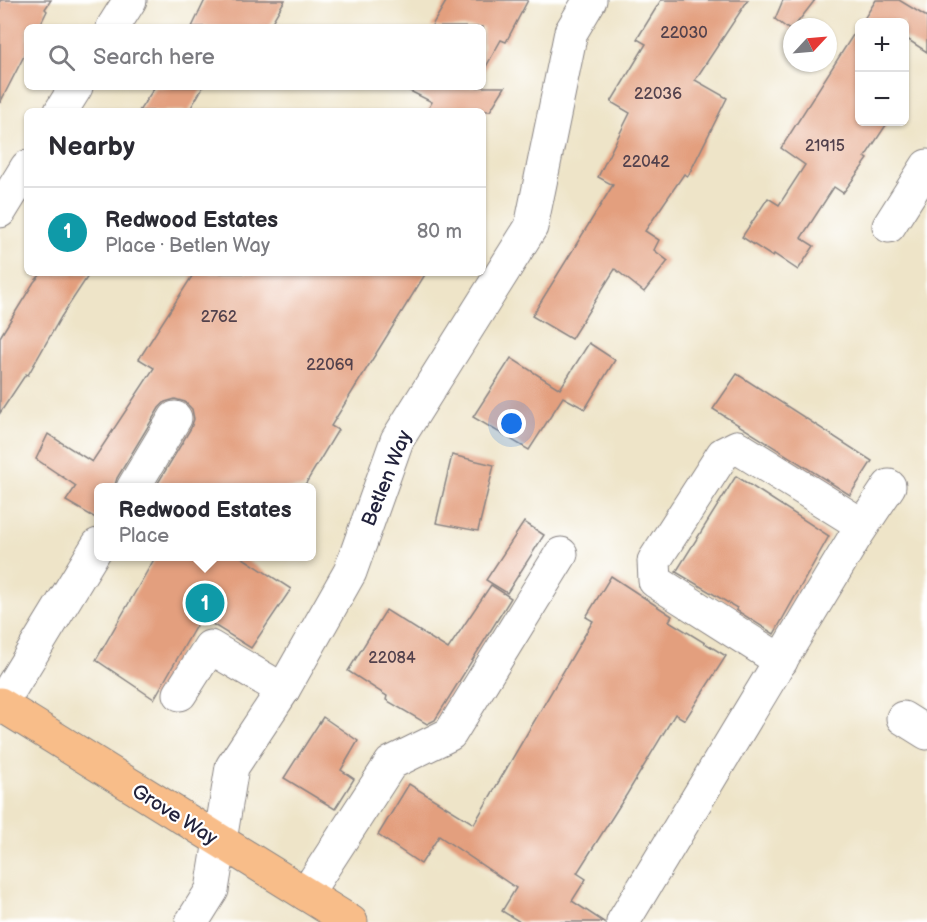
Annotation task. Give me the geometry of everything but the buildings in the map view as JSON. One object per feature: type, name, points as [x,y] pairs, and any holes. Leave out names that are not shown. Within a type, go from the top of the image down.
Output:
[{"type":"main road","name":"Grove Way","points":[[0,705],[351,922]]},
{"type":"street","points":[[115,24],[130,0]]},
{"type":"street","name":"Betlen Way","points":[[192,922],[212,890],[230,771],[283,690],[350,572],[397,440],[531,228],[571,32],[590,0]]},
{"type":"street","points":[[64,108],[74,90]]},
{"type":"street","points":[[889,225],[927,166]]},
{"type":"street","points":[[0,211],[24,172]]},
{"type":"street","points":[[136,483],[175,418]]},
{"type":"street","points":[[781,661],[655,581],[654,561],[723,454],[737,447],[862,525]]},
{"type":"street","points":[[623,922],[862,525],[889,486]]},
{"type":"street","points":[[0,705],[94,553]]},
{"type":"street","points":[[306,894],[392,763],[450,734],[561,554]]},
{"type":"street","points":[[180,694],[210,647],[283,690]]},
{"type":"place","name":"Redwood Estates","points":[[205,603]]}]
